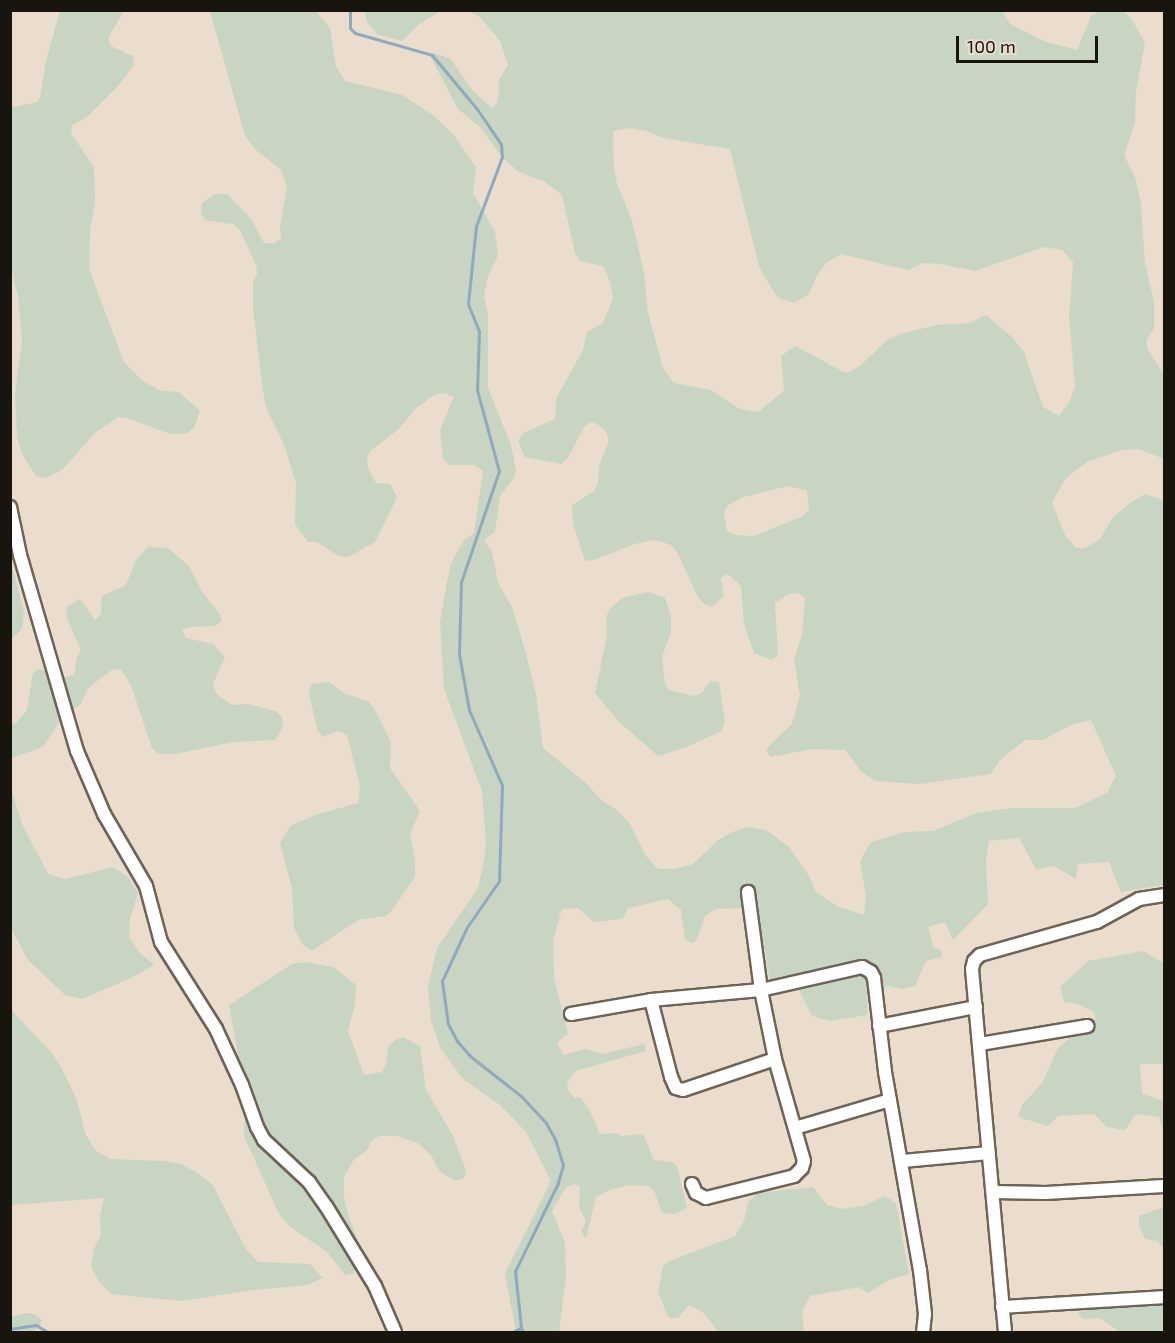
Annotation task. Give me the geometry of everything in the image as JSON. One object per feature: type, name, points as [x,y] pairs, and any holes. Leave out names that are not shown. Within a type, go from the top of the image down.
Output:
[{"type":"street","points":[[10,507],[20,555],[77,751],[104,814],[146,886],[161,942],[216,1029],[264,1140],[293,1163],[326,1206],[375,1286],[395,1332]]},
{"type":"street","points":[[692,1184],[696,1193],[706,1198],[794,1176],[802,1168],[804,1161],[776,1059],[761,990],[748,892]]},
{"type":"street","points":[[1005,1332],[972,969],[974,961],[980,955],[1097,922],[1127,904],[1164,895]]},
{"type":"street","points":[[571,1014],[651,1000],[761,990],[862,967],[867,968],[874,978],[890,1100],[903,1161],[920,1270],[925,1314],[923,1332]]},
{"type":"street","points":[[651,1000],[671,1077],[676,1088],[683,1090],[776,1059]]},
{"type":"street","points":[[879,1026],[976,1007]]},
{"type":"street","points":[[980,1044],[1088,1026]]},
{"type":"street","points":[[795,1128],[890,1100]]},
{"type":"street","points":[[903,1161],[989,1153]]},
{"type":"street","points":[[993,1192],[1056,1193],[1164,1186]]},
{"type":"street","points":[[1002,1307],[1164,1298]]},
{"type":"green space","points":[[365,10],[450,11],[439,12],[418,25],[402,41],[377,34],[366,20]]},
{"type":"green space","points":[[1121,10],[1131,18],[1145,43],[1136,92],[1135,123],[1124,155],[1135,177],[1141,204],[1145,263],[1154,302],[1154,328],[1146,341],[1148,350],[1164,375],[1164,459],[1139,449],[1122,450],[1087,462],[1065,479],[1052,503],[1065,535],[1076,548],[1085,548],[1100,539],[1113,517],[1131,502],[1146,494],[1164,501],[1164,885],[1121,892],[1109,862],[1078,864],[1076,879],[1054,866],[1036,869],[1019,838],[989,841],[986,860],[988,904],[953,940],[945,922],[928,927],[933,947],[941,950],[942,957],[926,961],[915,986],[902,989],[889,986],[868,991],[867,1015],[830,1021],[812,1016],[798,988],[770,982],[764,945],[755,914],[744,908],[716,909],[705,916],[696,941],[692,943],[685,939],[681,910],[668,899],[628,908],[624,917],[620,919],[594,922],[578,908],[562,909],[553,940],[554,978],[568,1034],[557,1042],[561,1051],[564,1055],[585,1049],[602,1054],[644,1044],[646,1051],[575,1071],[567,1083],[569,1092],[575,1098],[580,1097],[589,1109],[600,1134],[617,1133],[621,1136],[643,1134],[654,1160],[673,1162],[677,1166],[687,1208],[675,1214],[662,1213],[654,1190],[647,1186],[629,1185],[609,1190],[596,1197],[586,1239],[581,1232],[586,1221],[579,1207],[580,1187],[576,1184],[566,1187],[552,1211],[565,1243],[566,1276],[559,1332],[516,1332],[505,1273],[551,1181],[526,1132],[500,1105],[463,1079],[441,1049],[431,1021],[428,986],[437,948],[478,888],[486,842],[482,791],[444,689],[440,622],[450,566],[463,541],[474,533],[483,471],[475,465],[449,465],[443,458],[440,430],[454,397],[444,393],[436,394],[416,408],[399,429],[371,450],[367,458],[368,468],[376,483],[390,484],[397,497],[375,542],[348,557],[339,556],[317,542],[308,542],[295,524],[296,483],[284,445],[267,410],[263,391],[253,309],[253,282],[257,274],[256,265],[240,230],[233,224],[205,220],[201,212],[202,203],[209,198],[216,194],[227,194],[251,219],[264,243],[274,243],[281,239],[280,225],[287,187],[281,170],[256,150],[245,136],[210,11],[316,11],[330,28],[336,66],[345,81],[402,95],[433,115],[453,134],[476,167],[473,193],[495,232],[498,255],[487,279],[484,297],[488,313],[488,388],[511,445],[516,471],[500,496],[495,532],[484,540],[492,552],[498,583],[513,609],[526,654],[536,694],[543,748],[587,784],[600,799],[618,811],[630,824],[646,856],[658,869],[674,869],[693,864],[717,841],[732,832],[748,827],[766,830],[789,847],[809,876],[816,892],[839,907],[864,915],[866,897],[860,861],[871,842],[905,832],[933,831],[976,813],[1011,808],[1075,808],[1107,793],[1116,776],[1091,720],[1073,724],[1043,740],[1025,740],[1000,760],[991,774],[920,784],[875,781],[861,771],[845,750],[813,749],[770,757],[766,749],[792,724],[800,695],[794,660],[802,635],[805,598],[798,593],[789,594],[775,603],[778,656],[771,660],[754,653],[744,624],[741,586],[728,574],[721,578],[724,596],[712,607],[704,604],[698,597],[677,552],[671,545],[653,540],[585,561],[573,524],[572,505],[594,491],[598,483],[599,465],[609,441],[606,432],[599,425],[591,422],[584,427],[568,458],[561,464],[525,457],[518,441],[523,433],[555,419],[556,399],[583,350],[587,332],[603,323],[613,299],[610,282],[603,266],[580,261],[575,253],[562,195],[545,182],[519,172],[502,157],[480,127],[458,109],[430,56],[432,53],[450,58],[472,90],[492,108],[498,102],[499,80],[508,65],[500,41],[480,17],[469,11],[1002,11],[1010,24],[1046,42],[1077,50],[1091,16],[1101,11]],"holes":[[[630,128],[647,131],[663,138],[730,149],[759,267],[777,297],[794,303],[809,294],[816,277],[826,263],[841,254],[908,270],[923,263],[975,271],[1044,247],[1062,250],[1073,262],[1069,317],[1075,386],[1069,403],[1059,416],[1043,407],[1024,352],[1013,338],[986,315],[970,323],[938,325],[903,333],[887,340],[860,366],[846,373],[795,346],[781,356],[784,391],[758,412],[740,409],[711,390],[674,383],[663,368],[648,313],[644,273],[632,220],[617,184],[614,167],[613,131]],[[788,486],[807,491],[809,509],[803,516],[754,536],[735,535],[727,531],[724,513],[728,505],[744,497]]]},
{"type":"green space","points":[[60,11],[124,11],[108,38],[111,46],[133,56],[134,65],[118,86],[87,117],[71,126],[72,135],[94,167],[95,201],[90,230],[89,269],[124,362],[144,382],[161,391],[179,392],[200,411],[194,428],[187,433],[179,434],[170,434],[127,418],[118,417],[96,432],[62,470],[46,478],[36,476],[22,454],[17,437],[15,393],[22,340],[18,297],[11,267],[10,108],[37,102],[40,97],[46,61]]},
{"type":"green space","points":[[148,547],[168,548],[189,566],[203,593],[219,613],[222,621],[215,626],[189,627],[182,630],[186,638],[213,644],[225,657],[213,684],[216,693],[231,705],[248,704],[275,711],[282,717],[283,725],[280,733],[275,740],[233,742],[176,754],[158,754],[152,748],[131,685],[121,670],[113,669],[88,688],[81,704],[61,719],[43,747],[11,758],[10,724],[16,723],[27,710],[33,673],[39,669],[65,677],[74,675],[77,657],[81,650],[66,616],[67,607],[80,599],[95,620],[101,614],[102,596],[126,585],[136,560]]},
{"type":"green space","points":[[10,557],[24,612],[22,629],[11,639]]},
{"type":"green space","points":[[649,592],[665,598],[671,615],[671,632],[662,657],[665,683],[669,690],[694,696],[702,693],[710,681],[719,682],[725,721],[722,731],[684,748],[658,756],[617,720],[595,693],[607,635],[606,617],[610,609],[622,598]]},
{"type":"green space","points":[[329,682],[344,693],[369,702],[375,710],[391,742],[390,768],[420,811],[410,834],[415,860],[415,877],[392,910],[386,916],[358,920],[312,951],[303,945],[294,928],[292,888],[280,843],[290,826],[315,815],[358,803],[360,786],[347,735],[338,731],[323,737],[317,729],[309,693],[311,684]]},
{"type":"green space","points":[[11,788],[22,824],[48,874],[65,879],[113,867],[128,877],[138,893],[130,919],[129,937],[140,953],[154,965],[133,977],[82,999],[65,995],[28,960],[11,928]]},
{"type":"green space","points":[[1143,951],[1164,963],[1164,1064],[1140,1064],[1142,1094],[1164,1101],[1164,1133],[1159,1117],[1136,1114],[1125,1130],[1107,1127],[1094,1114],[1058,1116],[1048,1126],[1018,1117],[1022,1105],[1042,1083],[1058,1048],[1076,1033],[1096,1025],[1094,1012],[1078,1004],[1064,1002],[1060,987],[1088,961]]},
{"type":"green space","points":[[306,962],[333,967],[356,985],[355,1004],[348,1031],[364,1075],[382,1072],[386,1065],[388,1047],[394,1041],[403,1037],[420,1046],[426,1090],[453,1136],[466,1170],[464,1178],[455,1181],[439,1171],[431,1155],[418,1143],[397,1136],[379,1136],[371,1141],[368,1149],[353,1161],[344,1177],[344,1196],[348,1215],[361,1249],[354,1273],[345,1275],[327,1252],[289,1226],[278,1212],[244,1136],[245,1111],[236,1084],[238,1055],[229,1005],[292,964]]},
{"type":"green space","points":[[11,1010],[51,1052],[61,1067],[77,1100],[85,1133],[95,1150],[110,1159],[181,1164],[212,1184],[246,1249],[258,1262],[310,1264],[323,1278],[308,1285],[253,1290],[182,1301],[111,1294],[99,1282],[91,1267],[94,1249],[101,1234],[100,1216],[104,1198],[11,1205]]},
{"type":"green space","points":[[813,1187],[827,1205],[842,1209],[863,1206],[885,1196],[896,1203],[909,1274],[889,1280],[868,1293],[859,1287],[810,1296],[802,1311],[804,1332],[718,1332],[704,1313],[689,1305],[678,1318],[669,1318],[658,1293],[663,1266],[670,1261],[735,1236],[744,1221],[748,1203],[757,1193]]},
{"type":"green space","points":[[1164,1207],[1164,1249],[1157,1241],[1145,1239],[1139,1225],[1139,1216]]},
{"type":"green space","points":[[1164,1291],[1164,1332],[1120,1332],[1100,1318],[1083,1319],[1077,1313],[1129,1296]]},
{"type":"green space","points":[[26,1313],[35,1314],[42,1320],[39,1328],[31,1331],[12,1330],[11,1332],[11,1317]]},
{"type":"waterway","points":[[350,10],[350,28],[355,33],[432,55],[477,109],[501,144],[502,157],[476,226],[468,304],[479,331],[477,390],[499,471],[461,582],[459,654],[469,710],[502,785],[499,881],[467,927],[442,981],[448,1024],[457,1041],[470,1056],[521,1096],[546,1123],[555,1139],[563,1165],[558,1183],[515,1271],[523,1332]]},
{"type":"waterway","points":[[10,1329],[36,1325],[47,1332]]},
{"type":"waterway","points":[[512,1332],[521,1328]]}]
